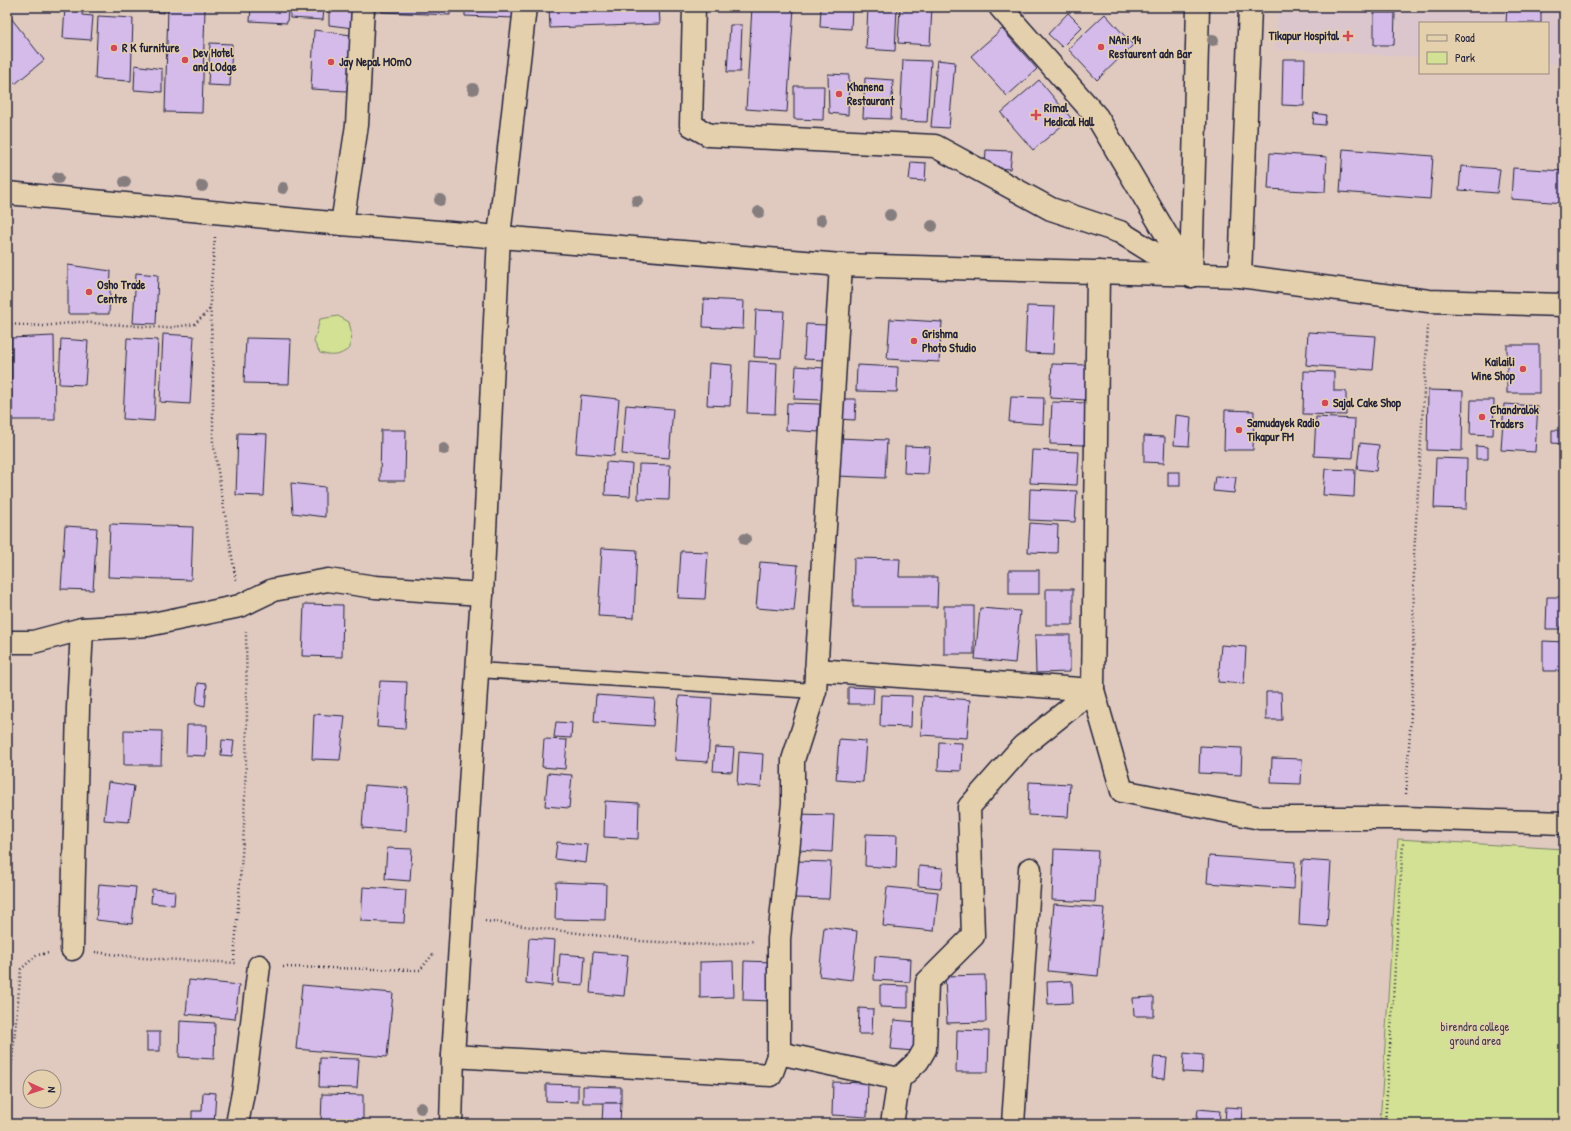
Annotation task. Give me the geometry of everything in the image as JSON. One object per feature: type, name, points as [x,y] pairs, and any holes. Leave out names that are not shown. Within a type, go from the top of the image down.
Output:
[{"type":"street","points":[[342,224],[357,125],[363,7]]},
{"type":"street","points":[[451,1124],[482,594],[499,236],[525,7]]},
{"type":"street","points":[[694,7],[691,125],[709,135],[935,146],[1051,209],[1120,232],[1191,276]]},
{"type":"street","points":[[1000,7],[1097,117],[1191,276]]},
{"type":"street","points":[[1191,276],[1198,7]]},
{"type":"street","points":[[1240,276],[1250,7]]},
{"type":"street","points":[[7,193],[342,224],[841,265],[1191,276],[1240,276],[1429,301],[1564,305]]},
{"type":"street","points":[[454,1056],[771,1074],[778,1053],[779,939],[793,803],[792,760],[815,680],[841,265]]},
{"type":"street","points":[[1098,272],[1093,690],[1122,791],[1260,818],[1404,818],[1564,823]]},
{"type":"street","points":[[7,642],[33,642],[82,630],[148,625],[240,606],[273,590],[328,580],[375,587],[482,594]]},
{"type":"street","points":[[72,949],[78,708],[82,630]]},
{"type":"street","points":[[815,680],[1093,690]]},
{"type":"street","points":[[892,1124],[899,1079],[918,1061],[925,1049],[927,982],[973,936],[969,807],[1023,746],[1093,690]]},
{"type":"street","points":[[1013,1124],[1030,868]]},
{"type":"street","points":[[237,1124],[244,1087],[259,966]]},
{"type":"street","points":[[778,1053],[899,1079]]},
{"type":"lane","points":[[477,670],[815,680]]},
{"type":"path","points":[[1386,1124],[1413,682],[1414,555],[1429,301]]},
{"type":"path","points":[[7,324],[43,326],[78,322],[167,328],[195,324],[210,309]]},
{"type":"path","points":[[462,918],[640,941],[713,945],[779,939]]},
{"type":"path","points":[[7,1113],[21,969],[37,955],[72,949],[142,958],[234,962],[259,966],[420,970],[434,952]]},
{"type":"shaded area","name":"Tikapur Hospital","points":[[1278,7],[1564,7],[1564,64],[1549,64],[1549,22],[1419,22],[1419,57],[1275,49]]},
{"type":"green space","points":[[338,316],[349,322],[351,331],[350,348],[343,353],[336,355],[320,353],[314,342],[320,319]]},
{"type":"green space","name":"birendra college ground area","points":[[1398,839],[1564,849],[1564,1124],[1380,1124]]},
{"type":"building","points":[[65,7],[83,7],[82,15],[93,16],[91,40],[63,38]]},
{"type":"building","points":[[145,7],[164,7],[164,13],[145,11]]},
{"type":"building","name":"Dev Hotel and LOdge","points":[[168,7],[205,8],[202,113],[165,112]]},
{"type":"building","points":[[251,7],[288,7],[287,23],[250,21]]},
{"type":"building","points":[[290,7],[324,7],[323,20],[290,18]]},
{"type":"building","points":[[329,7],[354,7],[353,28],[329,25]]},
{"type":"building","points":[[383,7],[450,7],[450,15],[382,12]]},
{"type":"building","points":[[465,7],[513,7],[513,18],[465,16]]},
{"type":"building","points":[[549,7],[659,7],[660,24],[550,28]]},
{"type":"building","points":[[752,7],[794,7],[787,112],[746,109]]},
{"type":"building","points":[[821,7],[852,7],[851,29],[820,27]]},
{"type":"building","points":[[868,7],[897,7],[895,51],[866,49]]},
{"type":"building","points":[[900,7],[932,7],[930,45],[898,43]]},
{"type":"building","points":[[1507,7],[1541,7],[1541,22],[1506,22]]},
{"type":"building","points":[[1068,13],[1082,27],[1062,47],[1048,34]]},
{"type":"building","points":[[1374,13],[1395,13],[1394,45],[1374,45]]},
{"type":"building","name":"NAni 14 Restaurent adn Bar","points":[[1105,14],[1133,45],[1097,80],[1068,49]]},
{"type":"building","name":"R K furniture","points":[[98,16],[133,18],[131,81],[95,79]]},
{"type":"building","points":[[11,18],[44,60],[15,84],[7,74],[7,21]]},
{"type":"building","points":[[730,25],[742,25],[740,72],[727,72]]},
{"type":"building","points":[[1002,29],[1037,69],[1007,96],[971,56]]},
{"type":"building","name":"Jay Nepal MOmO","points":[[314,30],[351,35],[347,91],[311,89]]},
{"type":"building","points":[[210,43],[232,44],[230,86],[208,85]]},
{"type":"building","points":[[1283,59],[1305,59],[1304,106],[1282,105]]},
{"type":"building","points":[[903,60],[931,61],[927,122],[900,121]]},
{"type":"building","points":[[937,60],[955,62],[949,128],[931,127]]},
{"type":"building","points":[[135,65],[162,69],[162,92],[134,90]]},
{"type":"building","name":"Khanena Restaurant","points":[[828,74],[849,75],[848,115],[829,113]]},
{"type":"building","points":[[865,78],[893,80],[891,119],[863,118]]},
{"type":"building","name":"Rimal Medical Hall","points":[[1039,80],[1071,118],[1033,150],[1001,113]]},
{"type":"building","points":[[794,86],[824,86],[823,120],[794,119]]},
{"type":"building","points":[[1314,113],[1326,115],[1325,125],[1313,124]]},
{"type":"building","points":[[1343,149],[1433,156],[1430,199],[1340,192]]},
{"type":"building","points":[[986,150],[1012,151],[1010,169],[985,167]]},
{"type":"building","points":[[1270,153],[1327,157],[1325,192],[1268,189]]},
{"type":"building","points":[[911,162],[926,163],[925,181],[909,180]]},
{"type":"building","points":[[1461,166],[1500,169],[1497,193],[1459,190]]},
{"type":"building","points":[[1513,168],[1564,171],[1564,203],[1511,199]]},
{"type":"building","name":"Osho Trade Centre","points":[[68,265],[111,271],[109,314],[68,314]]},
{"type":"building","points":[[136,273],[158,275],[156,324],[133,323]]},
{"type":"building","points":[[704,299],[744,301],[743,329],[703,327]]},
{"type":"building","points":[[1027,306],[1055,307],[1053,354],[1025,353]]},
{"type":"building","points":[[756,310],[784,311],[781,358],[754,357]]},
{"type":"building","name":"Grishma Photo Studio","points":[[890,319],[942,322],[939,362],[887,359]]},
{"type":"building","points":[[806,324],[826,325],[824,360],[804,359]]},
{"type":"building","points":[[1308,332],[1376,336],[1373,370],[1306,365]]},
{"type":"building","points":[[163,334],[194,336],[190,404],[160,402]]},
{"type":"building","points":[[54,336],[55,420],[12,420],[11,338]]},
{"type":"building","points":[[127,338],[158,340],[154,421],[123,419]]},
{"type":"building","points":[[246,338],[291,339],[289,384],[244,383]]},
{"type":"building","points":[[61,339],[88,341],[85,385],[59,384]]},
{"type":"building","name":"Kailaili Wine Shop","points":[[1507,345],[1539,345],[1539,393],[1507,393]]},
{"type":"building","points":[[749,361],[777,363],[775,414],[747,413]]},
{"type":"building","points":[[709,363],[732,365],[730,406],[707,405]]},
{"type":"building","points":[[1052,364],[1088,365],[1086,400],[1050,398]]},
{"type":"building","points":[[857,365],[898,367],[897,392],[856,391]]},
{"type":"building","points":[[796,366],[824,368],[822,400],[794,399]]},
{"type":"building","name":"Sajal Cake Shop","points":[[1304,371],[1334,372],[1334,391],[1346,391],[1346,415],[1303,414]]},
{"type":"building","points":[[1428,390],[1463,391],[1462,451],[1427,450]]},
{"type":"building","points":[[581,395],[619,399],[614,456],[576,453]]},
{"type":"building","points":[[1011,397],[1044,398],[1043,424],[1009,422]]},
{"type":"building","points":[[837,399],[856,399],[855,420],[836,419]]},
{"type":"building","name":"Chandralok Traders","points":[[1471,400],[1494,400],[1493,435],[1470,434]]},
{"type":"building","points":[[1052,402],[1087,403],[1085,445],[1050,444]]},
{"type":"building","points":[[787,403],[820,404],[819,432],[786,430]]},
{"type":"building","points":[[1504,404],[1538,406],[1535,452],[1501,450]]},
{"type":"building","points":[[626,405],[673,409],[669,458],[622,454]]},
{"type":"building","name":"Samudayek Radio Tikapur FM","points":[[1225,410],[1254,411],[1253,450],[1224,450]]},
{"type":"building","points":[[1176,415],[1191,417],[1189,446],[1174,445]]},
{"type":"building","points":[[1316,417],[1355,419],[1353,458],[1314,456]]},
{"type":"building","points":[[381,430],[406,430],[405,481],[380,481]]},
{"type":"building","points":[[1552,430],[1564,430],[1564,444],[1552,443]]},
{"type":"building","points":[[238,433],[267,434],[264,496],[236,495]]},
{"type":"building","points":[[1144,436],[1165,437],[1164,463],[1144,462]]},
{"type":"building","points":[[838,438],[887,440],[885,478],[836,476]]},
{"type":"building","points":[[1360,443],[1379,445],[1376,471],[1357,469]]},
{"type":"building","points":[[905,446],[930,447],[928,474],[904,473]]},
{"type":"building","points":[[1476,446],[1488,447],[1488,459],[1476,459]]},
{"type":"building","points":[[1032,450],[1079,452],[1077,485],[1030,483]]},
{"type":"building","points":[[1436,458],[1467,459],[1466,509],[1434,508]]},
{"type":"building","points":[[606,462],[632,464],[630,496],[605,495]]},
{"type":"building","points":[[639,464],[670,465],[669,500],[638,499]]},
{"type":"building","points":[[1325,469],[1355,470],[1354,497],[1323,495]]},
{"type":"building","points":[[1168,472],[1180,472],[1180,486],[1168,486]]},
{"type":"building","points":[[1215,476],[1236,477],[1234,493],[1213,491]]},
{"type":"building","points":[[291,483],[325,487],[325,517],[293,513]]},
{"type":"building","points":[[1030,489],[1077,491],[1075,522],[1029,520]]},
{"type":"building","points":[[1030,523],[1058,525],[1057,553],[1028,552]]},
{"type":"building","points":[[110,524],[193,527],[191,580],[108,577]]},
{"type":"building","points":[[65,526],[97,528],[93,590],[61,589]]},
{"type":"building","points":[[602,548],[637,550],[634,618],[598,616]]},
{"type":"building","points":[[681,551],[708,552],[705,599],[678,598]]},
{"type":"building","points":[[854,558],[900,559],[899,577],[938,577],[937,607],[853,607]]},
{"type":"building","points":[[760,562],[798,565],[794,611],[756,608]]},
{"type":"building","points":[[1009,570],[1039,570],[1039,594],[1009,594]]},
{"type":"building","points":[[1046,589],[1073,589],[1073,625],[1046,625]]},
{"type":"building","points":[[1547,597],[1562,597],[1561,629],[1546,629]]},
{"type":"building","points":[[304,604],[343,605],[342,657],[302,656]]},
{"type":"building","points":[[944,606],[974,606],[974,654],[944,654]]},
{"type":"building","points":[[980,608],[1020,611],[1015,663],[975,659]]},
{"type":"building","points":[[1035,635],[1070,635],[1070,672],[1036,673]]},
{"type":"building","points":[[1543,641],[1564,642],[1564,671],[1543,671]]},
{"type":"building","points":[[1221,645],[1246,647],[1244,684],[1218,682]]},
{"type":"building","points":[[380,681],[407,682],[405,729],[377,727]]},
{"type":"building","points":[[198,683],[207,684],[205,706],[196,704]]},
{"type":"building","points":[[848,687],[874,688],[873,704],[848,704]]},
{"type":"building","points":[[1266,692],[1281,692],[1282,720],[1266,720]]},
{"type":"building","points":[[596,695],[655,699],[653,726],[594,722]]},
{"type":"building","points":[[881,695],[912,696],[911,727],[880,726]]},
{"type":"building","points":[[679,696],[712,698],[708,762],[675,760]]},
{"type":"building","points":[[923,696],[970,700],[967,738],[921,735]]},
{"type":"building","points":[[314,714],[345,716],[340,760],[312,759]]},
{"type":"building","points":[[556,722],[572,723],[571,738],[554,737]]},
{"type":"building","points":[[187,725],[207,725],[206,756],[186,755]]},
{"type":"building","points":[[124,730],[162,731],[161,765],[124,765]]},
{"type":"building","points":[[544,739],[567,740],[565,769],[542,767]]},
{"type":"building","points":[[839,739],[866,741],[863,782],[836,780]]},
{"type":"building","points":[[222,740],[234,741],[232,756],[221,755]]},
{"type":"building","points":[[939,742],[962,743],[961,771],[938,770]]},
{"type":"building","points":[[1200,746],[1242,748],[1241,775],[1199,773]]},
{"type":"building","points":[[715,747],[734,748],[732,772],[713,771]]},
{"type":"building","points":[[739,752],[763,754],[761,787],[737,785]]},
{"type":"building","points":[[1272,758],[1302,759],[1301,784],[1271,783]]},
{"type":"building","points":[[548,773],[572,775],[569,808],[545,806]]},
{"type":"building","points":[[108,782],[134,786],[129,822],[104,820]]},
{"type":"building","points":[[1029,782],[1070,784],[1068,817],[1028,815]]},
{"type":"building","points":[[365,785],[408,788],[406,831],[362,828]]},
{"type":"building","points":[[605,801],[639,803],[638,839],[604,837]]},
{"type":"building","points":[[798,814],[834,815],[832,852],[797,850]]},
{"type":"building","points":[[866,834],[897,835],[896,868],[865,866]]},
{"type":"building","points":[[557,842],[588,845],[586,863],[555,859]]},
{"type":"building","points":[[387,848],[412,849],[410,881],[385,879]]},
{"type":"building","points":[[1054,849],[1098,851],[1095,902],[1052,900]]},
{"type":"building","points":[[1209,856],[1295,862],[1294,889],[1207,883]]},
{"type":"building","points":[[1302,860],[1331,862],[1327,927],[1299,925]]},
{"type":"building","points":[[796,861],[831,862],[829,899],[795,898]]},
{"type":"building","points":[[919,866],[943,868],[941,888],[918,886]]},
{"type":"building","points":[[556,882],[606,884],[605,920],[555,919]]},
{"type":"building","points":[[99,884],[136,887],[132,924],[96,920]]},
{"type":"building","points":[[363,887],[406,890],[404,923],[361,921]]},
{"type":"building","points":[[887,887],[938,892],[934,931],[883,926]]},
{"type":"building","points":[[152,889],[175,891],[174,905],[151,903]]},
{"type":"building","points":[[1054,904],[1104,908],[1098,976],[1048,971]]},
{"type":"building","points":[[824,927],[857,931],[852,980],[819,976]]},
{"type":"building","points":[[529,938],[555,940],[552,986],[526,983]]},
{"type":"building","points":[[593,952],[628,955],[624,996],[590,993]]},
{"type":"building","points":[[560,954],[585,956],[583,985],[558,983]]},
{"type":"building","points":[[875,956],[911,959],[910,982],[874,980]]},
{"type":"building","points":[[733,961],[734,997],[700,998],[700,962]]},
{"type":"building","points":[[744,961],[774,962],[773,1001],[743,1000]]},
{"type":"building","points":[[985,975],[986,1022],[947,1023],[945,976]]},
{"type":"building","points":[[189,980],[239,985],[235,1019],[186,1014]]},
{"type":"building","points":[[1072,981],[1073,1003],[1048,1004],[1047,982]]},
{"type":"building","points":[[302,985],[393,993],[387,1057],[296,1049]]},
{"type":"building","points":[[880,985],[908,986],[908,1008],[880,1007]]},
{"type":"building","points":[[1154,997],[1154,1016],[1134,1016],[1133,998]]},
{"type":"building","points":[[859,1008],[873,1009],[872,1034],[858,1034]]},
{"type":"building","points":[[894,1020],[916,1022],[913,1051],[891,1049]]},
{"type":"building","points":[[180,1021],[215,1023],[214,1059],[179,1057]]},
{"type":"building","points":[[957,1030],[989,1031],[988,1072],[956,1072]]},
{"type":"building","points":[[147,1032],[160,1032],[160,1051],[147,1051]]},
{"type":"building","points":[[1184,1053],[1203,1055],[1202,1073],[1183,1072]]},
{"type":"building","points":[[1154,1057],[1167,1058],[1165,1079],[1152,1078]]},
{"type":"building","points":[[320,1058],[359,1059],[357,1088],[319,1087]]},
{"type":"building","points":[[833,1082],[868,1083],[867,1117],[832,1115]]},
{"type":"building","points":[[546,1084],[578,1085],[578,1102],[546,1101]]},
{"type":"building","points":[[583,1086],[621,1087],[621,1103],[583,1103]]},
{"type":"building","points":[[203,1092],[216,1093],[214,1124],[192,1124],[192,1111],[202,1111]]},
{"type":"building","points":[[322,1094],[363,1095],[363,1124],[321,1124]]},
{"type":"building","points":[[603,1103],[621,1103],[620,1124],[602,1123]]},
{"type":"building","points":[[1226,1107],[1242,1108],[1241,1124],[1225,1123]]},
{"type":"building","points":[[1198,1109],[1220,1111],[1219,1124],[1196,1124]]},
{"type":"place","name":"Tikapur Hospital","points":[[1348,36]]},
{"type":"place","name":"NAni 14 Restaurent adn Bar","points":[[1101,47]]},
{"type":"place","name":"R K furniture","points":[[114,48]]},
{"type":"place","name":"Dev Hotel and LOdge","points":[[185,60]]},
{"type":"place","name":"Jay Nepal MOmO","points":[[331,62]]},
{"type":"place","name":"Khanena Restaurant","points":[[839,94]]},
{"type":"place","name":"Rimal Medical Hall","points":[[1036,115]]},
{"type":"place","name":"Osho Trade Centre","points":[[89,292]]},
{"type":"place","name":"Grishma Photo Studio","points":[[914,341]]},
{"type":"place","name":"Kailaili Wine Shop","points":[[1523,369]]},
{"type":"place","name":"Sajal Cake Shop","points":[[1325,403]]},
{"type":"place","name":"Chandralok Traders","points":[[1482,417]]},
{"type":"place","name":"Samudayek Radio Tikapur FM","points":[[1239,430]]}]
